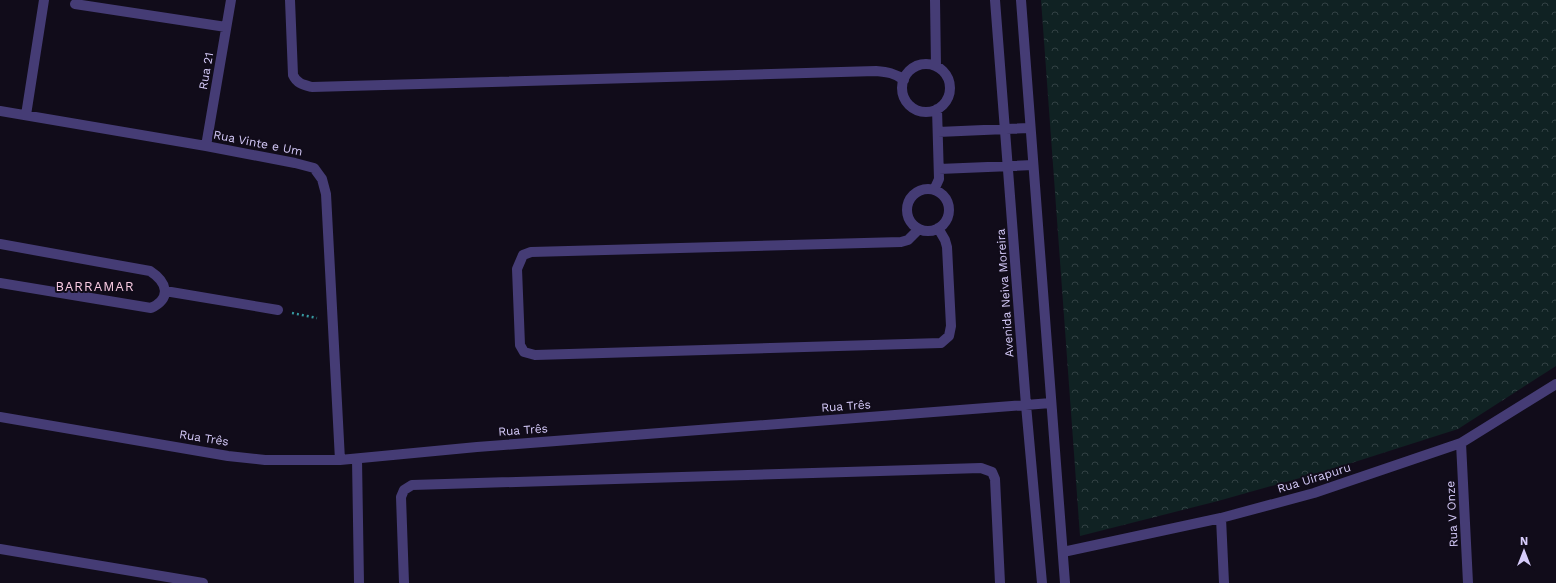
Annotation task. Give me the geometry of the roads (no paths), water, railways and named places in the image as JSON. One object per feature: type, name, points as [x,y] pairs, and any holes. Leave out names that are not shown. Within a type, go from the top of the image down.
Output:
[{"type":"street","points":[[26,115],[44,0]]},
{"type":"street","name":"Rua 21","points":[[206,146],[231,0]]},
{"type":"street","points":[[290,0],[293,75],[298,83],[312,87],[876,71],[898,75],[904,80]]},
{"type":"street","points":[[935,0],[936,66]]},
{"type":"street","name":"Avenida Neiva Moreira","points":[[995,0],[1026,405],[1042,583]]},
{"type":"street","points":[[1020,0],[1065,583]]},
{"type":"street","points":[[75,4],[226,27]]},
{"type":"street","points":[[921,65],[936,66],[943,70],[947,76],[950,84],[950,91],[943,105],[937,109],[921,111],[908,103],[904,96],[904,80],[908,73],[914,68],[921,65]]},
{"type":"street","points":[[934,190],[939,179],[937,109]]},
{"type":"street","name":"Rua Vinte e Um","points":[[0,111],[206,146],[314,168],[322,179],[326,194],[340,460]]},
{"type":"street","points":[[938,132],[1030,128]]},
{"type":"street","points":[[939,169],[1033,165]]},
{"type":"street","points":[[934,190],[944,198],[949,211],[944,223],[938,228],[925,231],[918,229],[913,225],[907,213],[910,200],[914,194],[920,191],[934,190]]},
{"type":"street","points":[[918,229],[908,240],[901,242],[531,252],[523,255],[517,269],[520,345],[524,352],[535,355],[941,343],[949,336],[951,326],[947,247],[938,228]]},
{"type":"street","points":[[0,244],[150,271],[159,277],[164,284],[165,291],[159,304],[151,308],[0,284]]},
{"type":"street","points":[[165,291],[278,310]]},
{"type":"street","name":"Rua Uirapuru","points":[[1063,552],[1221,518],[1314,493],[1461,443],[1556,384]]},
{"type":"street","name":"Rua Três","points":[[0,416],[228,456],[265,460],[340,460],[477,447],[1051,403]]},
{"type":"street","name":"Rua V Onze","points":[[1461,443],[1468,583]]},
{"type":"street","points":[[357,459],[359,583]]},
{"type":"street","points":[[404,583],[401,497],[404,490],[412,486],[981,468],[992,472],[995,479],[1000,583]]},
{"type":"street","points":[[1221,518],[1224,583]]},
{"type":"street","points":[[0,550],[203,583]]},
{"type":"district","name":"BARRAMAR","points":[[95,286]]}]
